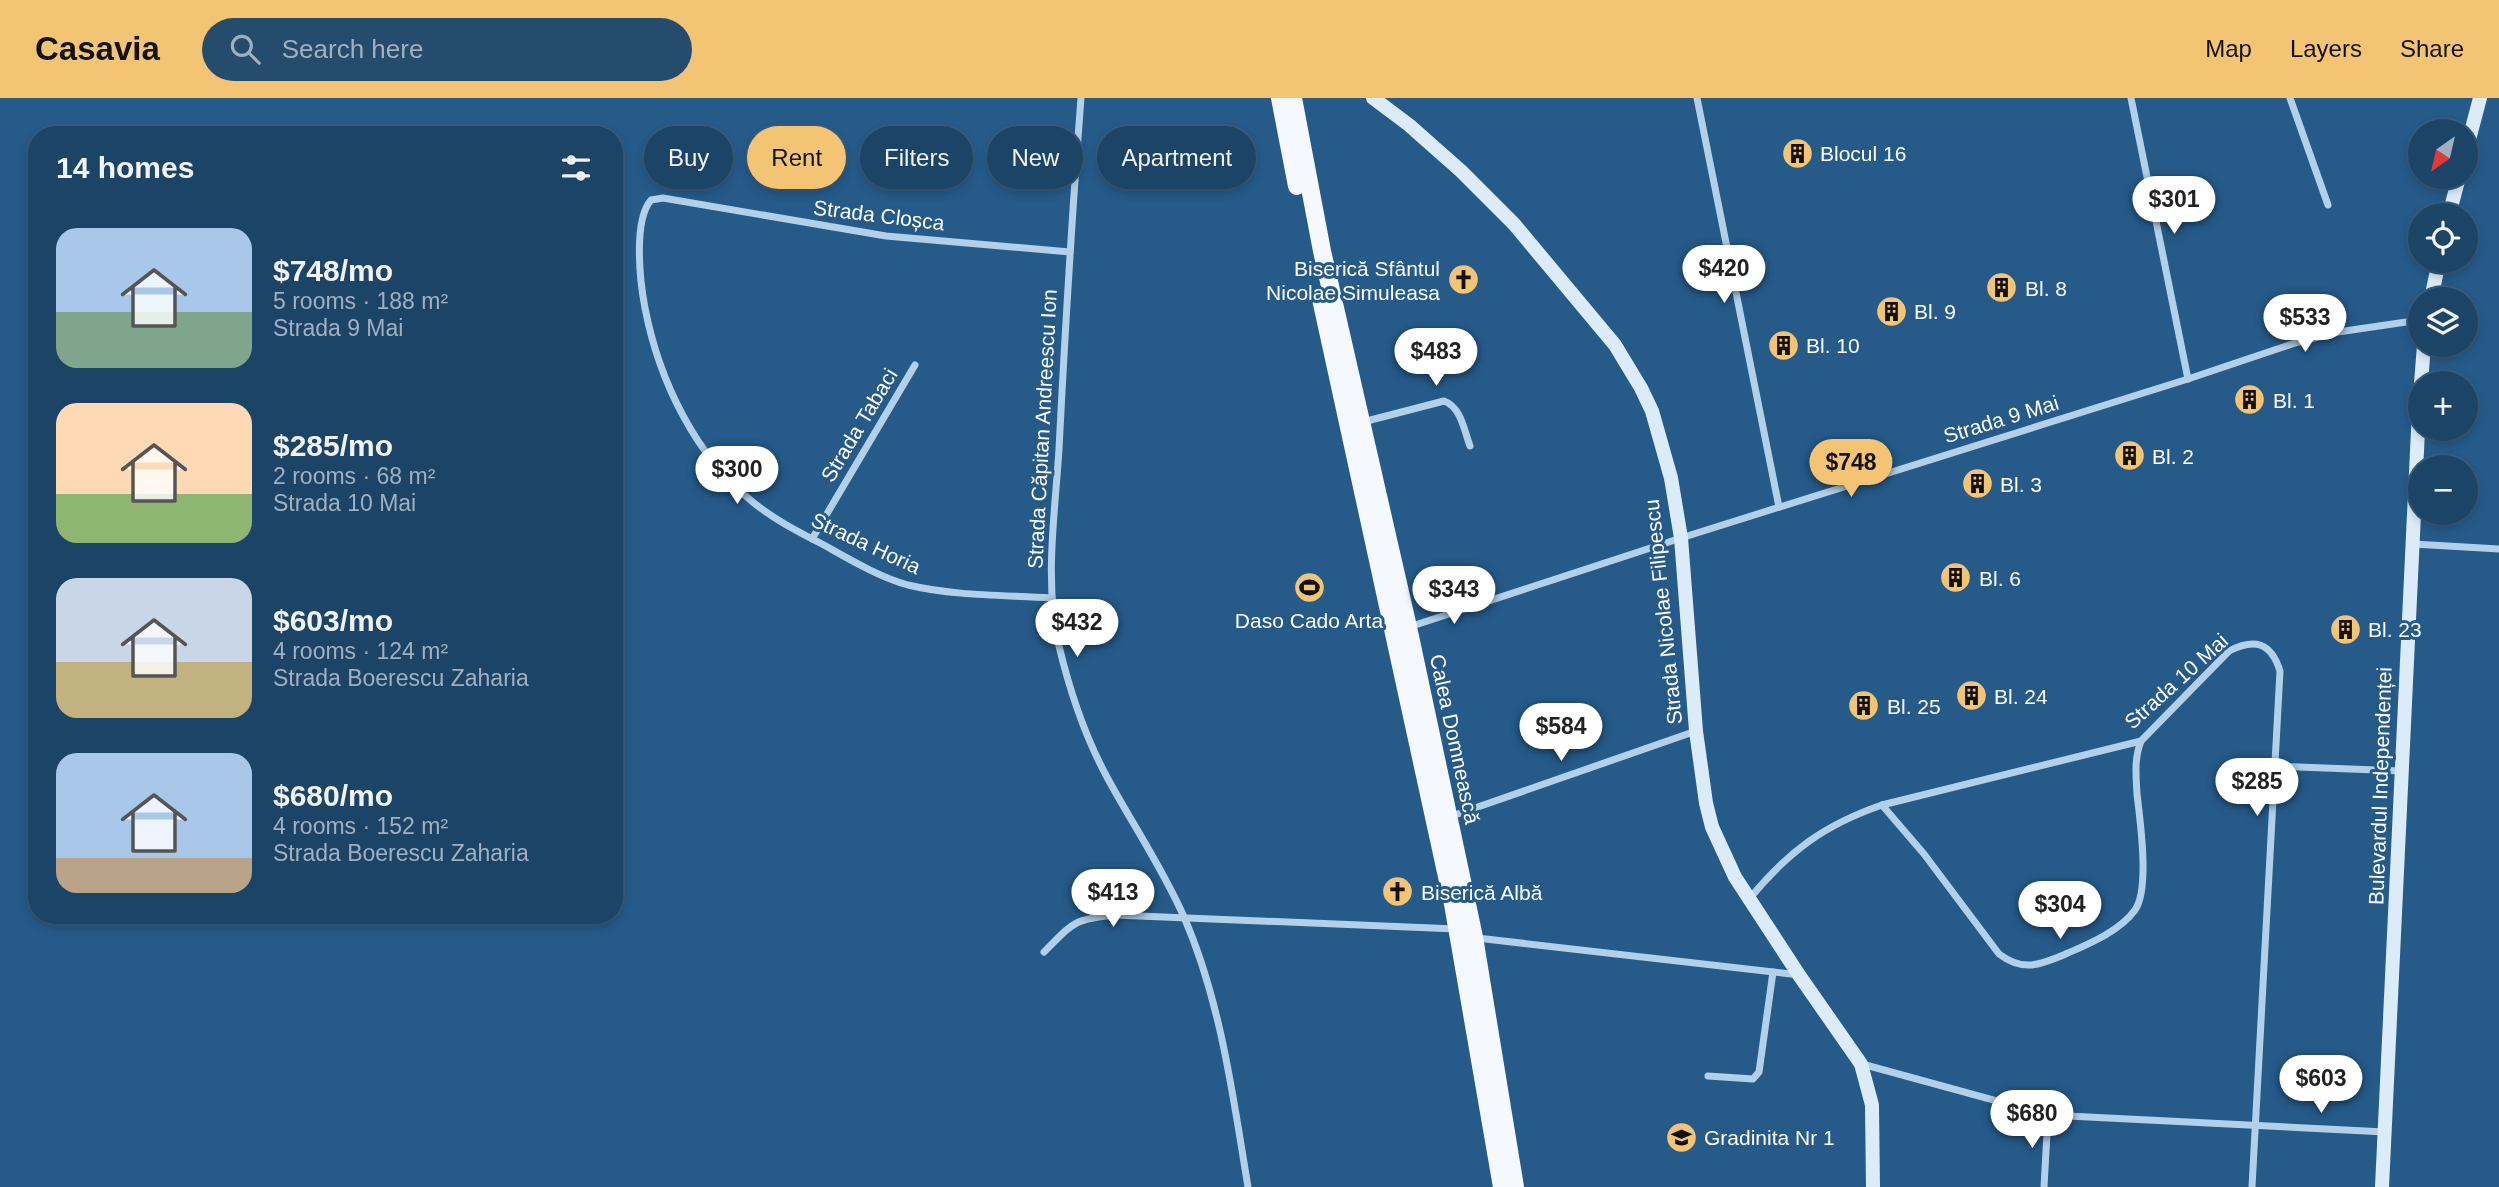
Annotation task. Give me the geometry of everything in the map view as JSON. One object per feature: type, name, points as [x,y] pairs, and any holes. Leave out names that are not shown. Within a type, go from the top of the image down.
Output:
[{"type":"main road","name":"Calea Domnească","points":[[1280,98],[1308,243],[1401,629],[1442,820],[1475,937],[1516,1187]]},
{"type":"main road","name":"Calea Domnească","points":[[1293,98],[1322,251],[1363,422],[1401,629]]},
{"type":"main road","name":"Calea Domnească","points":[[1442,820],[1502,1187]]},
{"type":"street","name":"Strada Căpitan Andreescu Ion","points":[[1081,98],[1051,598],[1070,691],[1087,735],[1107,778],[1154,857],[1184,916],[1210,991],[1219,1025],[1248,1187]]},
{"type":"street","name":"Strada Nicolae Filipescu","points":[[1373,98],[1430,144],[1507,216],[1615,345],[1653,411],[1668,464],[1681,538],[1696,731],[1712,827],[1735,877],[1861,1064],[1872,1105],[1873,1187]]},
{"type":"street","points":[[1697,98],[1779,507]]},
{"type":"street","points":[[2131,98],[2188,379]]},
{"type":"street","points":[[2290,98],[2328,205]]},
{"type":"street","points":[[2474,119],[2480,98]]},
{"type":"street","name":"Strada Cloșca","points":[[647,205],[651,200],[663,198],[886,236],[1070,251]]},
{"type":"street","name":"Strada Horia","points":[[647,205],[642,227],[640,265],[648,324],[663,372],[687,423],[722,472],[754,503],[784,524],[905,584],[934,590],[1051,598]]},
{"type":"street","name":"Strada 9 Mai","points":[[1401,629],[2295,343],[2337,332],[2408,322]]},
{"type":"street","name":"Strada Tabaci","points":[[812,539],[915,365]]},
{"type":"street","points":[[1363,422],[1444,401],[1452,404],[1457,411],[1469,446]]},
{"type":"street","name":"Bulevardul Independenței","points":[[2382,1187],[2418,441]]},
{"type":"street","points":[[2413,544],[2499,549]]},
{"type":"street","name":"Strada 10 Mai","points":[[1749,899],[1783,862],[1810,838],[1841,820],[1882,804],[2141,741],[2229,651],[2242,644],[2255,643],[2267,649],[2276,659],[2280,671],[2252,1187]]},
{"type":"street","points":[[1442,820],[1696,731]]},
{"type":"street","points":[[1882,804],[1964,905],[1999,954],[2022,967],[2051,960],[2108,933],[2135,911],[2142,898],[2142,848],[2135,769],[2136,754],[2141,741]]},
{"type":"street","points":[[2274,766],[2402,771]]},
{"type":"street","points":[[1044,952],[1070,925],[1085,918],[1115,915],[1184,916],[1458,929],[1475,937],[1799,975]]},
{"type":"street","points":[[1709,1076],[1752,1079],[1759,1072],[1773,972]]},
{"type":"street","points":[[1861,1064],[2048,1115],[2385,1132]]},
{"type":"street","points":[[2044,1187],[2048,1115]]},
{"type":"place","name":"Blocul 16","points":[[1797,153]]},
{"type":"place","name":"Biserică Sfântul Nicolae Simuleasa","points":[[1463,280]]},
{"type":"place","name":"Bl. 8","points":[[2002,288]]},
{"type":"place","name":"Bl. 9","points":[[1891,311]]},
{"type":"place","name":"Bl. 10","points":[[1783,345]]},
{"type":"place","name":"Bl. 1","points":[[2250,400]]},
{"type":"place","name":"Bl. 2","points":[[2129,456]]},
{"type":"place","name":"Bl. 3","points":[[1977,484]]},
{"type":"place","name":"Bl. 6","points":[[1956,578]]},
{"type":"place","name":"Daso Cado Arta","points":[[1309,588]]},
{"type":"place","name":"Bl. 23","points":[[2345,629]]},
{"type":"place","name":"Bl. 24","points":[[1971,696]]},
{"type":"place","name":"Bl. 25","points":[[1864,706]]},
{"type":"place","name":"Biserică Albă","points":[[1398,892]]},
{"type":"place","name":"Gradinita Nr 1","points":[[1681,1137]]}]
